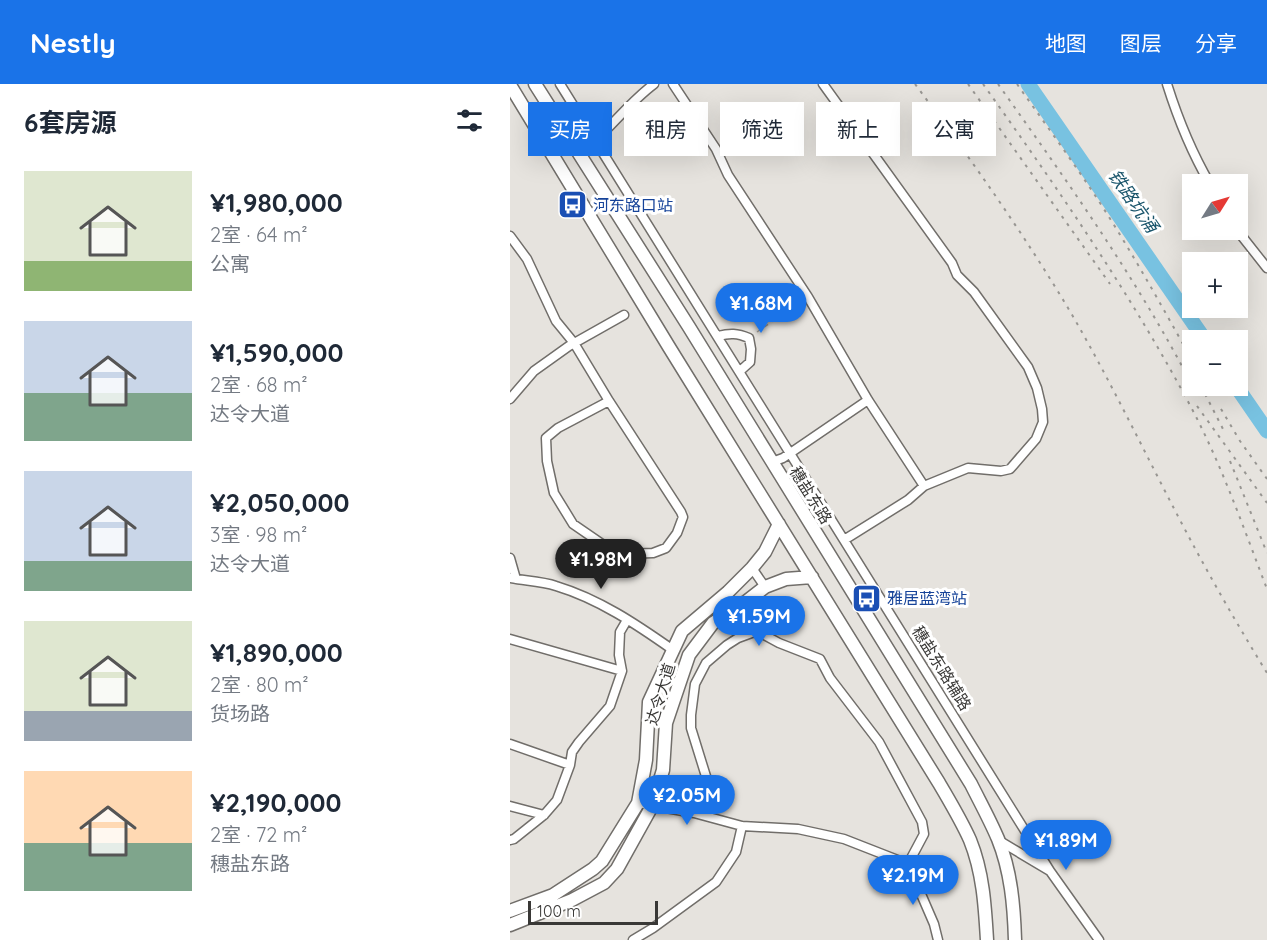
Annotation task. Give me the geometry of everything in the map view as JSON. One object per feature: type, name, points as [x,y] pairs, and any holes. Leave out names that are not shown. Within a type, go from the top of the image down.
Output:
[{"type":"main road","name":"穗盐东路","points":[[535,84],[547,102]]},
{"type":"main road","points":[[510,86],[939,783],[970,840],[977,862],[987,940]]},
{"type":"main road","name":"穗盐东路","points":[[581,156],[971,784],[998,840],[1008,874],[1014,907],[1015,940]]},
{"type":"main road","name":"达令大道","points":[[510,911],[553,895],[602,861],[638,803],[646,760],[649,702],[682,631],[752,568],[765,552],[779,524]]},
{"type":"main road","name":"达令大道","points":[[510,925],[572,900],[604,883],[617,869],[652,806],[663,770],[666,723],[689,655],[713,623],[765,587],[786,579],[812,577]]},
{"type":"street","name":"穗盐东路辅路","points":[[560,84],[571,102]]},
{"type":"street","points":[[612,125],[654,84]]},
{"type":"street","points":[[673,84],[716,148],[728,175],[808,297],[868,400],[924,486]]},
{"type":"street","points":[[823,84],[952,263],[957,275],[974,292],[1028,368],[1037,388],[1043,422],[1036,439],[1010,469],[1001,471],[968,468],[924,486],[908,500],[844,540]]},
{"type":"street","points":[[1167,84],[1205,174]]},
{"type":"street","name":"穗盐东路辅路","points":[[605,156],[1050,871],[1099,940]]},
{"type":"street","points":[[510,236],[527,259],[556,321],[574,344],[681,512],[683,517],[677,533],[666,548],[653,554],[625,554],[605,546],[573,524],[554,493],[547,462],[546,438],[558,428],[609,401]]},
{"type":"street","points":[[1245,240],[1267,268]]},
{"type":"street","points":[[510,399],[534,371],[624,315]]},
{"type":"street","points":[[718,336],[730,333],[741,334],[749,338],[750,362],[740,371]]},
{"type":"street","points":[[772,462],[791,453],[868,400]]},
{"type":"street","points":[[510,558],[513,579],[555,585],[605,606],[673,650]]},
{"type":"street","points":[[752,568],[765,587]]},
{"type":"street","points":[[510,840],[544,815],[557,800],[570,765],[572,752],[610,706],[622,671],[619,654],[620,632],[627,620]]},
{"type":"street","points":[[642,782],[681,800],[696,803],[707,795],[709,786],[691,728],[695,684],[706,663],[720,651],[738,638],[757,631],[779,643],[820,659],[830,678],[879,742],[922,822],[924,834],[908,864]]},
{"type":"street","points":[[510,639],[622,671]]},
{"type":"street","points":[[510,744],[570,765]]},
{"type":"street","points":[[638,803],[694,813],[742,826],[798,829],[844,839],[908,864],[922,893],[938,940]]},
{"type":"street","points":[[510,806],[544,815]]},
{"type":"street","points":[[633,940],[716,882],[736,852],[742,826]]},
{"type":"street","points":[[998,840],[1050,871]]},
{"type":"path","points":[[749,338],[808,297]]},
{"type":"waterway","name":"铁路坑涌","points":[[1028,84],[1198,330]]},
{"type":"waterway","name":"铁路坑涌","points":[[1243,396],[1267,431]]},
{"type":"railway","points":[[915,84],[1035,254],[1071,313],[1199,556],[1267,673]]},
{"type":"railway","points":[[968,84],[1110,284]]},
{"type":"railway","points":[[983,84],[1093,243],[1169,366],[1213,453],[1267,589]]},
{"type":"railway","points":[[998,84],[1125,269],[1182,366]]},
{"type":"railway","points":[[1017,84],[1109,217],[1182,342]]},
{"type":"railway","points":[[1206,396],[1224,431]]},
{"type":"railway","points":[[1197,406],[1267,503]]},
{"type":"railway","points":[[1221,409],[1267,479]]},
{"type":"railway","points":[[1230,461],[1267,553]]},
{"type":"place","name":"河东路口站","points":[[572,205]]},
{"type":"place","name":"雅居蓝湾站","points":[[866,598]]}]
